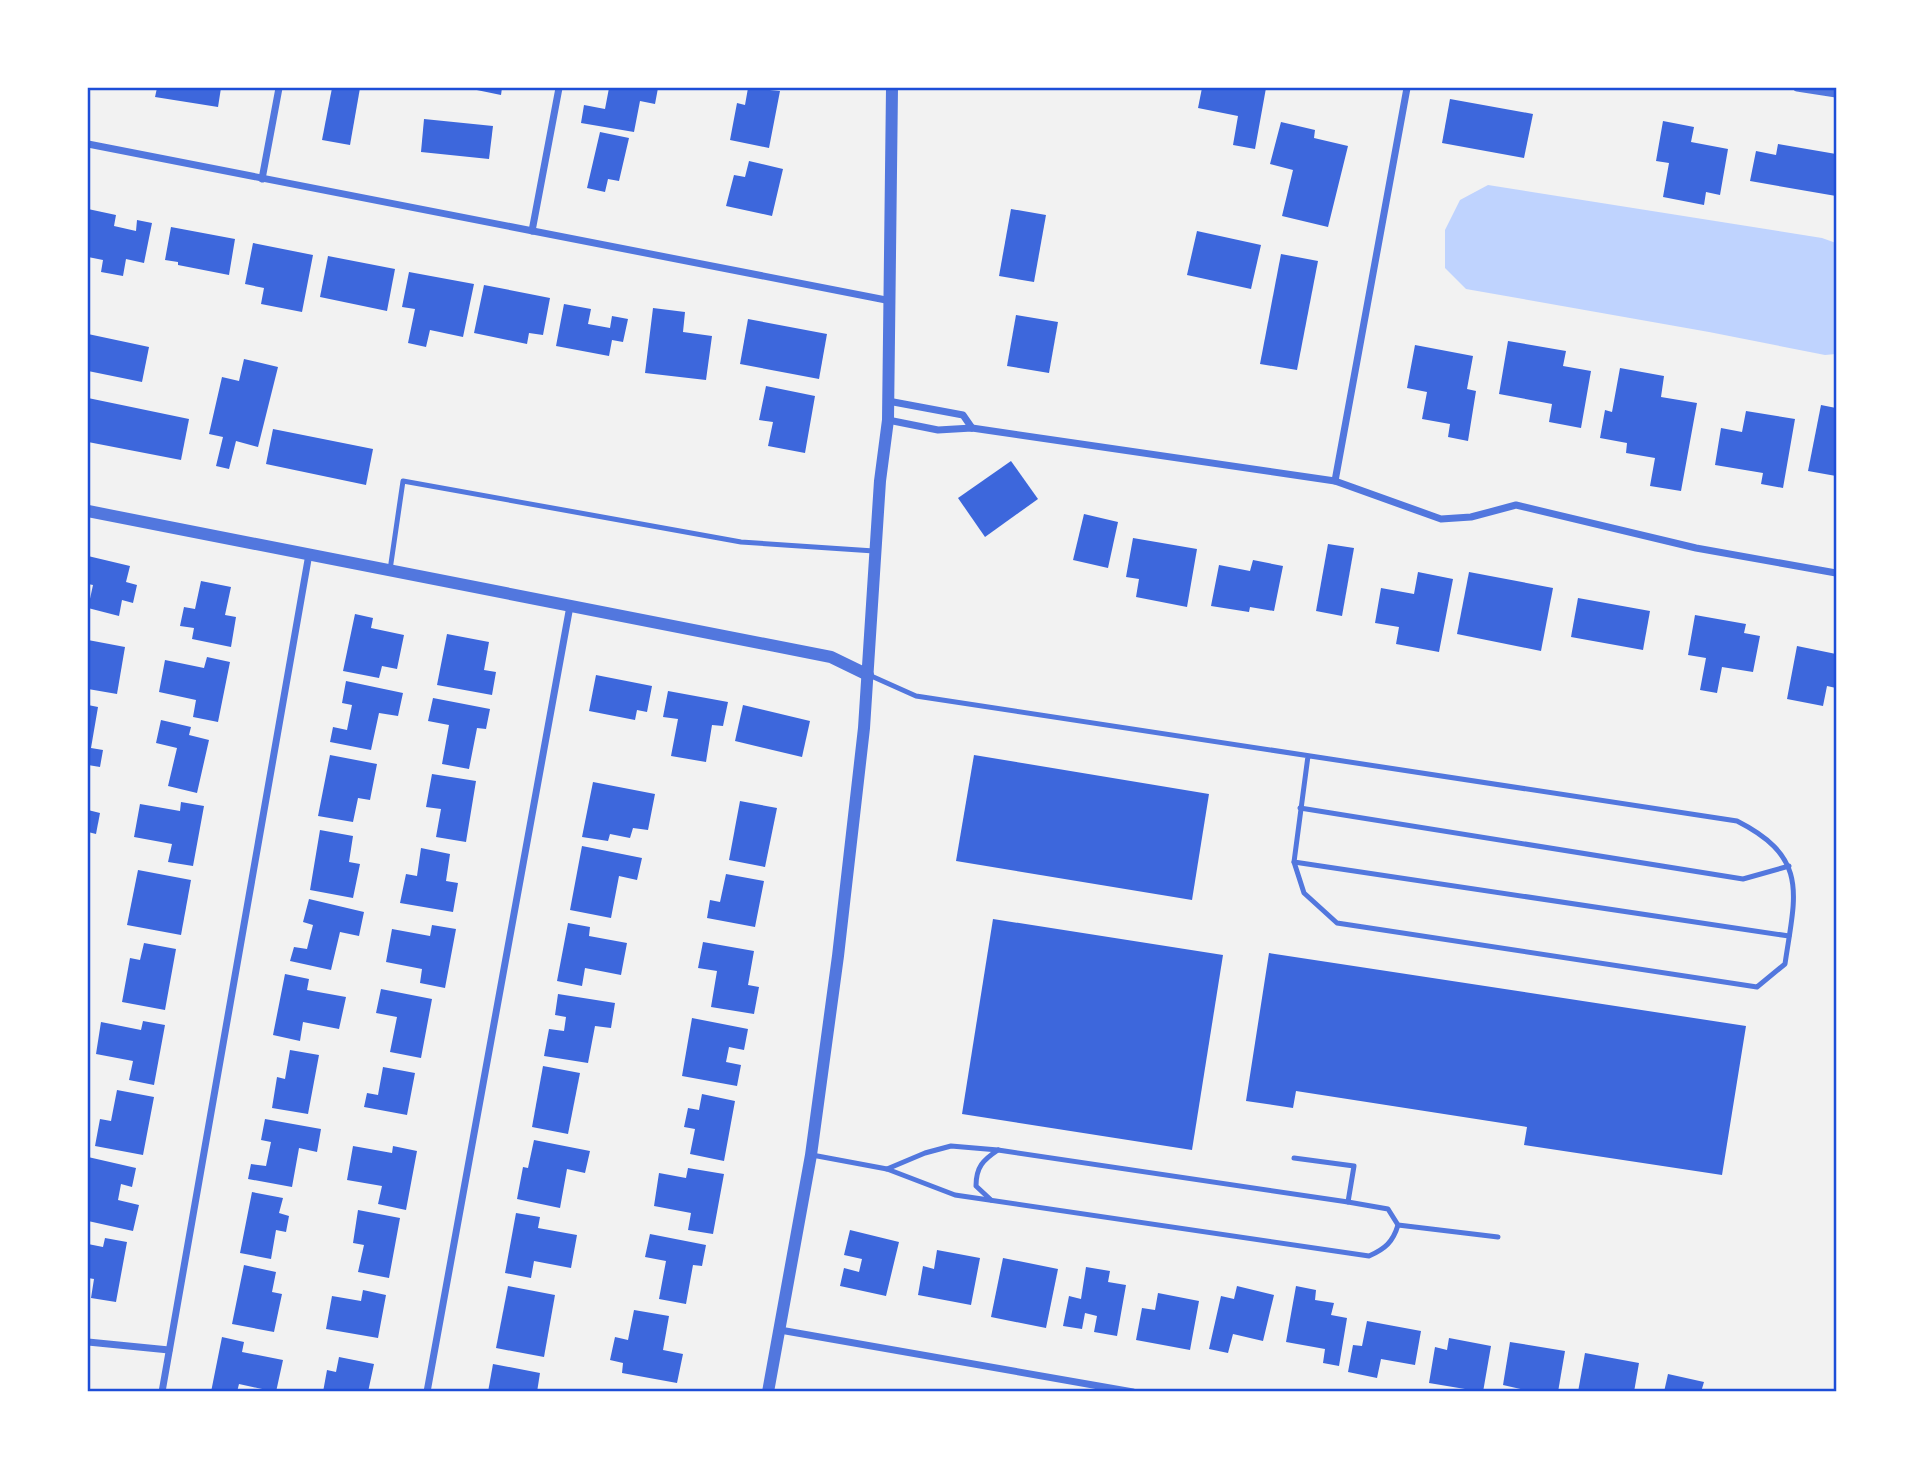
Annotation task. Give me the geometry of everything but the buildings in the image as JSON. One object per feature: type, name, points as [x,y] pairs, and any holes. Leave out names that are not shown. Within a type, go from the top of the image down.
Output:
[{"type":"street","points":[[262,179],[279,88]]},
{"type":"street","points":[[532,231],[559,88]]},
{"type":"street","points":[[768,1391],[811,1155],[838,956],[868,675],[880,481],[888,420],[892,88]]},
{"type":"street","points":[[1335,481],[1407,88]]},
{"type":"street","points":[[1797,88],[1836,93]]},
{"type":"street","points":[[88,144],[891,301]]},
{"type":"street","points":[[888,401],[963,415],[972,428]]},
{"type":"street","points":[[888,420],[938,430],[972,428],[1335,481],[1441,519],[1471,517],[1516,505],[1696,548],[1836,573]]},
{"type":"street","points":[[88,511],[831,657],[868,675]]},
{"type":"street","points":[[162,1391],[309,554]]},
{"type":"street","points":[[427,1391],[570,606]]},
{"type":"street","points":[[780,1330],[1133,1391]]},
{"type":"street","points":[[88,1342],[169,1350]]},
{"type":"lane","points":[[390,570],[402,481],[741,542],[877,551]]},
{"type":"lane","points":[[868,675],[916,696],[1737,821],[1759,832],[1779,850],[1789,866],[1796,890],[1784,964],[1757,987],[1337,923],[1304,893],[1294,862],[1308,756]]},
{"type":"lane","points":[[1300,808],[1743,878],[1789,866]]},
{"type":"lane","points":[[1294,862],[1789,936]]},
{"type":"lane","points":[[811,1155],[887,1168],[955,1195],[1369,1256],[1382,1250],[1394,1239],[1398,1225],[1388,1209],[998,1150],[951,1146],[887,1168]]},
{"type":"lane","points":[[991,1200],[976,1186],[976,1173],[982,1161],[998,1150]]},
{"type":"lane","points":[[1294,1158],[1354,1166],[1348,1202]]},
{"type":"lane","points":[[1398,1225],[1498,1237]]},
{"type":"water","points":[[1488,185],[1822,238],[1836,243],[1836,354],[1825,355],[1466,289],[1445,268],[1445,230],[1460,200]]}]
